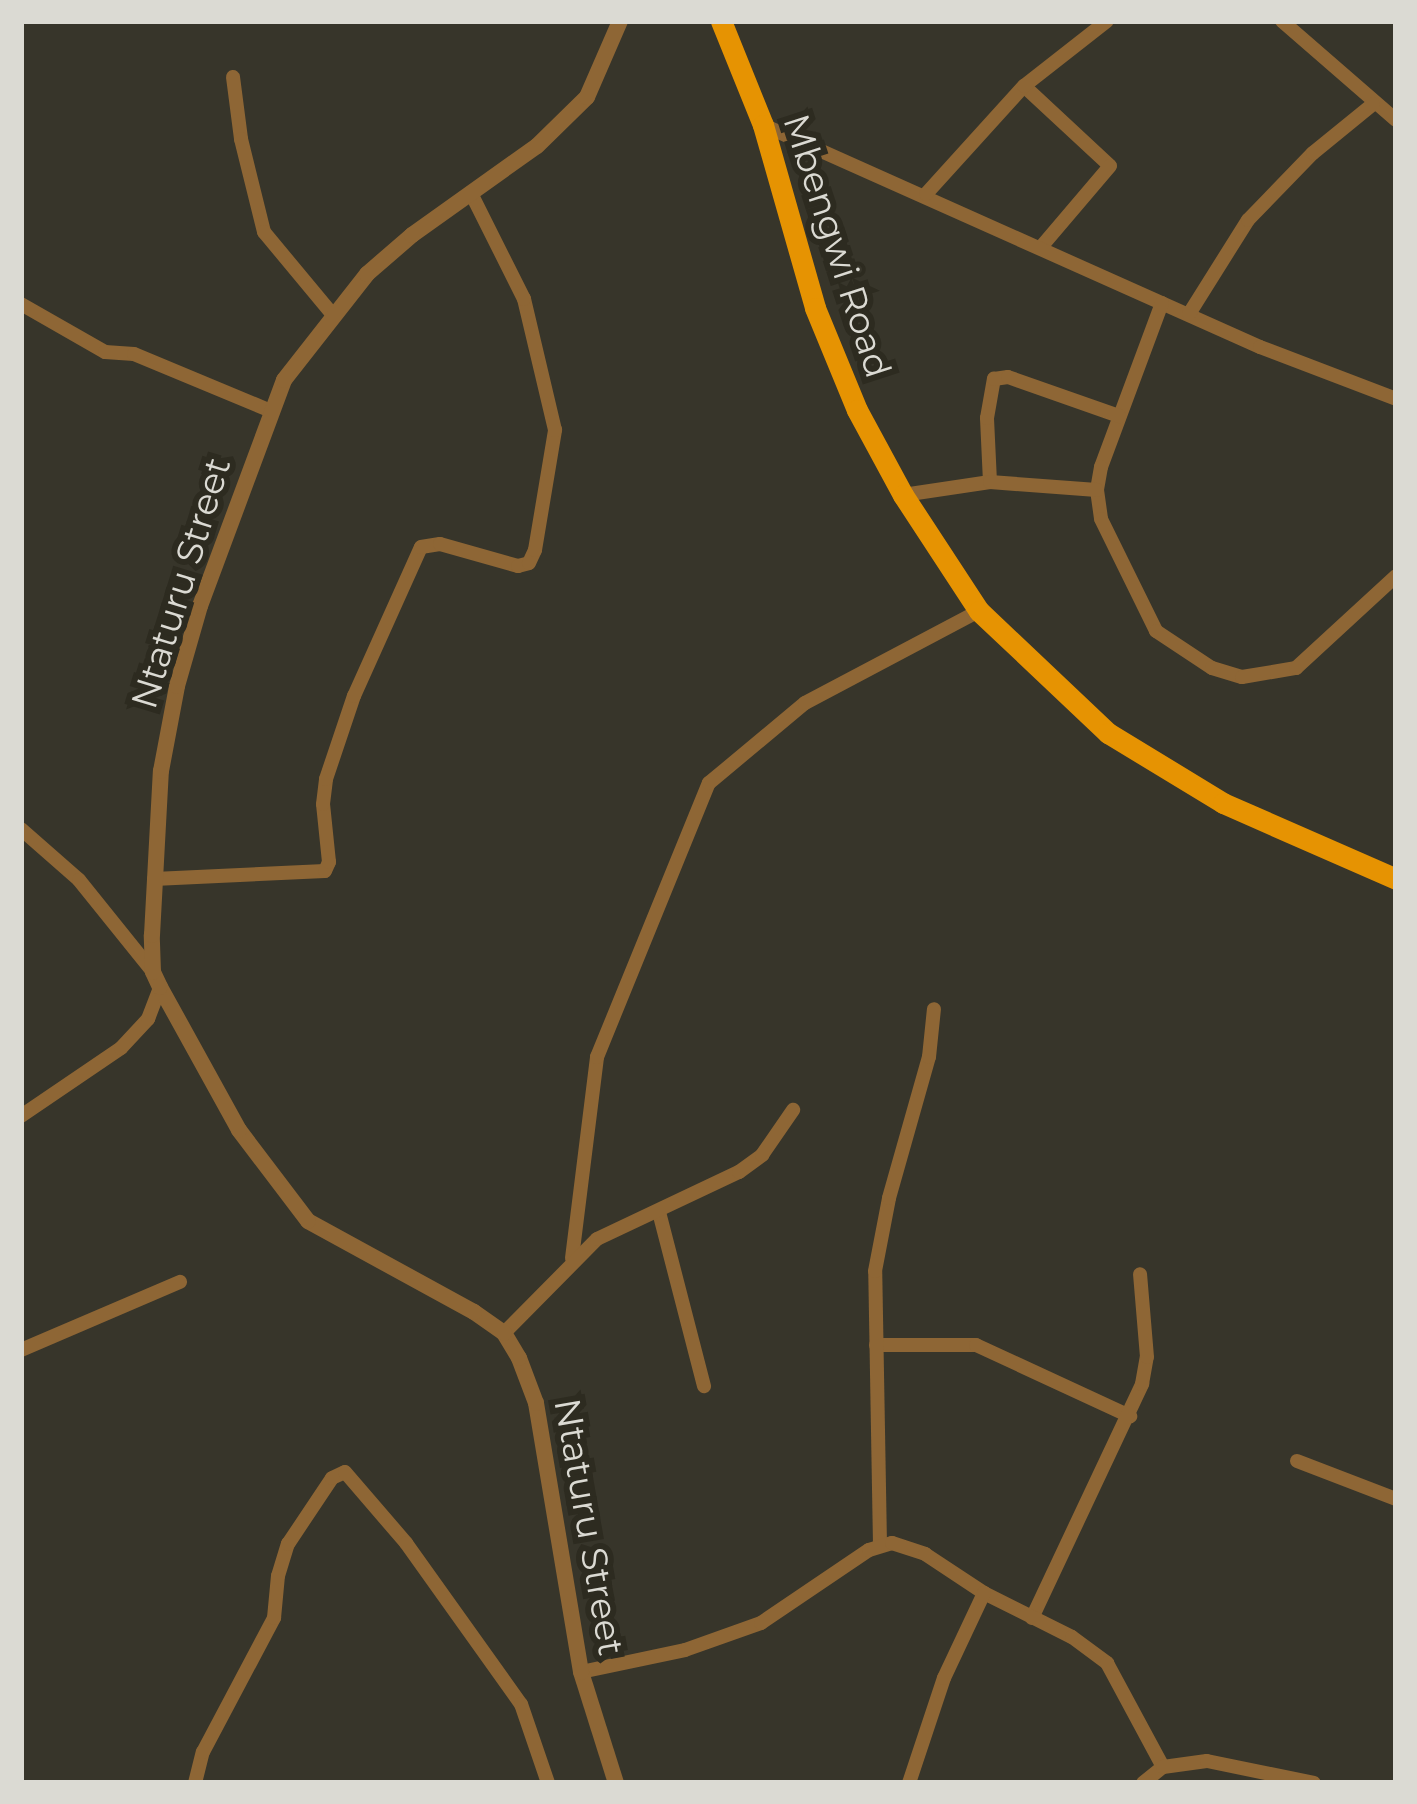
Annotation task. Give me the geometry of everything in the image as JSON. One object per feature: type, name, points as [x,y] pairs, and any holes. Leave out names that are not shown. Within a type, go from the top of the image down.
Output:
[{"type":"main road","name":"Mbengwi Road","points":[[721,21],[763,124],[815,308],[857,410],[903,495],[979,610],[1108,734],[1223,803],[1396,878]]},
{"type":"street","name":"Ntaturu Street","points":[[616,1783],[581,1672],[536,1403],[504,1333],[308,1221],[239,1130],[156,979],[154,879],[161,771],[177,686],[284,380],[332,314],[412,235],[537,146],[587,98],[620,21]]},
{"type":"street","points":[[926,194],[1024,86],[1107,21]]},
{"type":"street","points":[[1282,21],[1372,104],[1396,120]]},
{"type":"street","points":[[233,77],[241,139],[264,232],[332,314]]},
{"type":"street","points":[[1024,86],[1110,166],[1041,247]]},
{"type":"street","points":[[1189,314],[1248,220],[1313,153],[1372,104]]},
{"type":"street","points":[[763,124],[1162,303],[1396,399]]},
{"type":"street","points":[[154,879],[325,872],[329,862],[323,804],[326,778],[355,696],[422,547],[440,544],[518,566],[529,562],[535,550],[555,430],[524,299],[471,193]]},
{"type":"street","points":[[1162,303],[1097,490],[1101,519],[1156,631],[1212,668],[1242,677],[1296,668],[1396,576]]},
{"type":"street","points":[[21,304],[105,352],[134,354],[271,410]]},
{"type":"street","points":[[990,482],[987,418],[994,379],[1007,377],[1119,416]]},
{"type":"street","points":[[903,495],[990,482],[1097,490]]},
{"type":"street","points":[[572,1258],[597,1058],[709,783],[806,703],[979,610]]},
{"type":"street","points":[[21,829],[80,880],[156,979],[148,1019],[121,1048],[21,1116]]},
{"type":"street","points":[[880,1545],[875,1271],[889,1198],[929,1057],[934,1009]]},
{"type":"street","points":[[504,1333],[572,1258],[596,1239],[751,1163],[793,1110]]},
{"type":"street","points":[[659,1211],[704,1386]]},
{"type":"street","points":[[1032,1618],[1130,1416],[1147,1357],[1140,1274]]},
{"type":"street","points":[[21,1350],[180,1282]]},
{"type":"street","points":[[876,1345],[976,1345],[1130,1416]]},
{"type":"street","points":[[1297,1461],[1396,1499]]},
{"type":"street","points":[[195,1783],[203,1752],[274,1618],[278,1576],[288,1544],[332,1478],[346,1472],[406,1544],[521,1704],[548,1783]]},
{"type":"street","points":[[581,1672],[685,1650],[761,1623],[880,1545],[925,1554],[984,1593],[1072,1637],[1107,1663],[1163,1767]]},
{"type":"street","points":[[909,1783],[944,1678],[984,1593]]},
{"type":"street","points":[[1142,1783],[1163,1767],[1207,1761],[1314,1783]]}]
